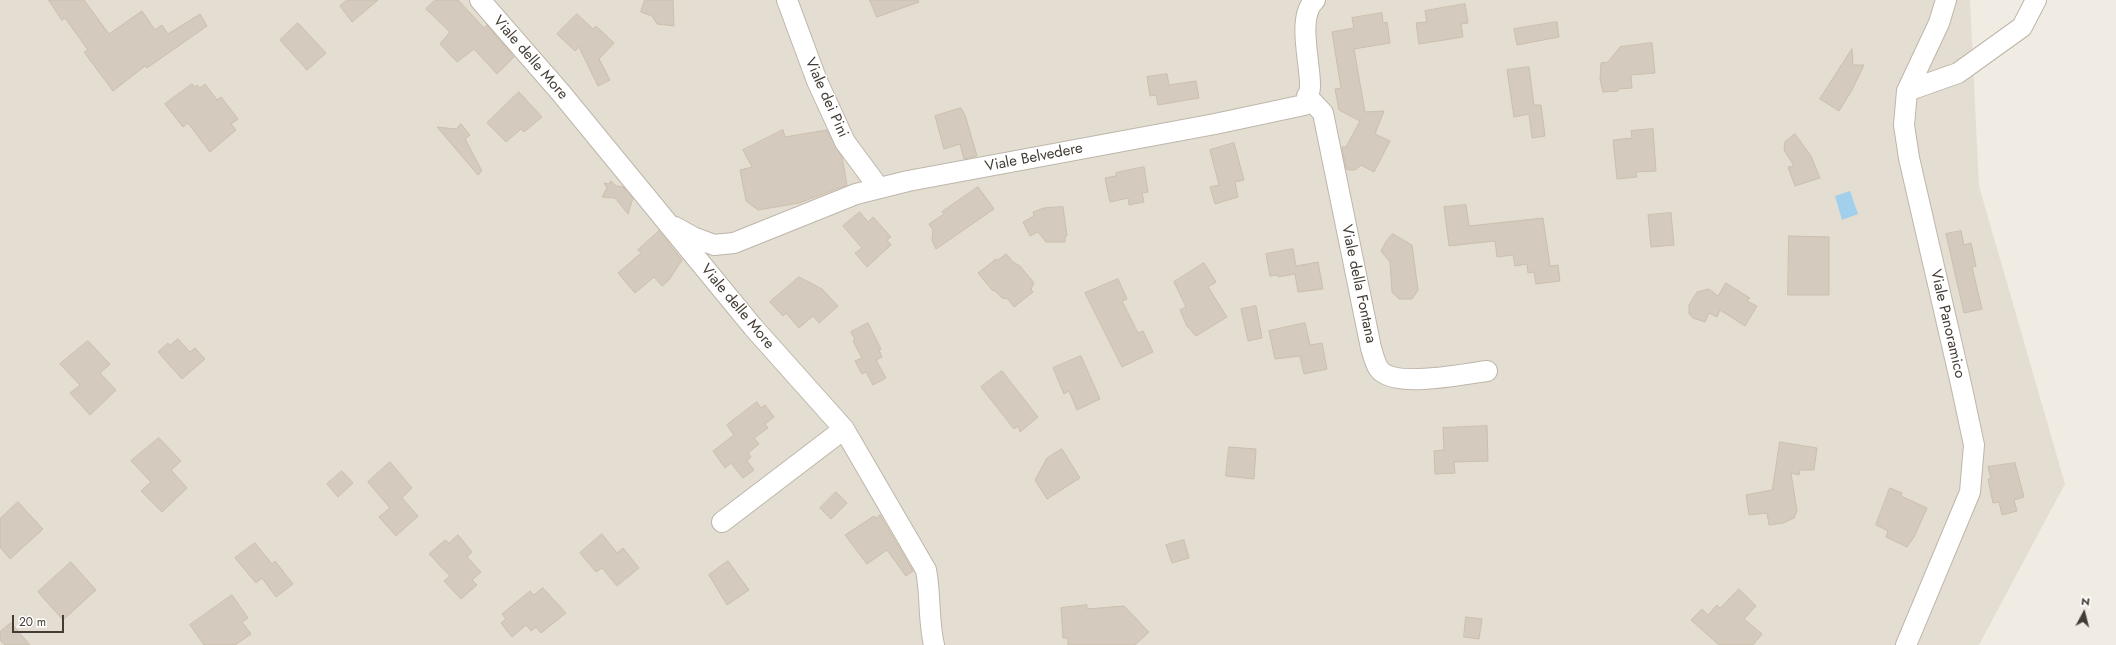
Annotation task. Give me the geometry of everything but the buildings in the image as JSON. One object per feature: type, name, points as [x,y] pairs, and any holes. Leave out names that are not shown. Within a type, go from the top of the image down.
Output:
[{"type":"street","name":"Viale delle More","points":[[480,0],[561,93],[752,327],[844,429],[926,570],[929,587],[930,628],[934,645]]},
{"type":"street","name":"Viale dei Pini","points":[[787,0],[817,81],[845,142],[880,188]]},
{"type":"street","name":"Viale Panoramico","points":[[1906,645],[1970,492],[1974,445],[1909,158],[1904,125],[1907,91],[1939,23],[1946,0]]},
{"type":"street","points":[[1907,91],[1958,73],[2022,27],[2036,0]]},
{"type":"street","points":[[1307,96],[1310,88],[1305,27],[1308,6]]},
{"type":"street","name":"Viale Belvedere","points":[[668,224],[693,237],[714,244],[734,243],[849,196],[880,188],[1282,110],[1304,105],[1307,96]]},
{"type":"street","name":"Viale della Fontana","points":[[1307,96],[1323,113],[1371,348],[1379,369],[1390,376],[1410,380],[1486,371]]},
{"type":"street","points":[[722,522],[844,429]]},
{"type":"shaded area","points":[[0,0],[1970,0],[1979,186],[2065,484],[1979,645],[0,645]]},
{"type":"water","points":[[1850,191],[1858,214],[1842,220],[1835,196]]}]
